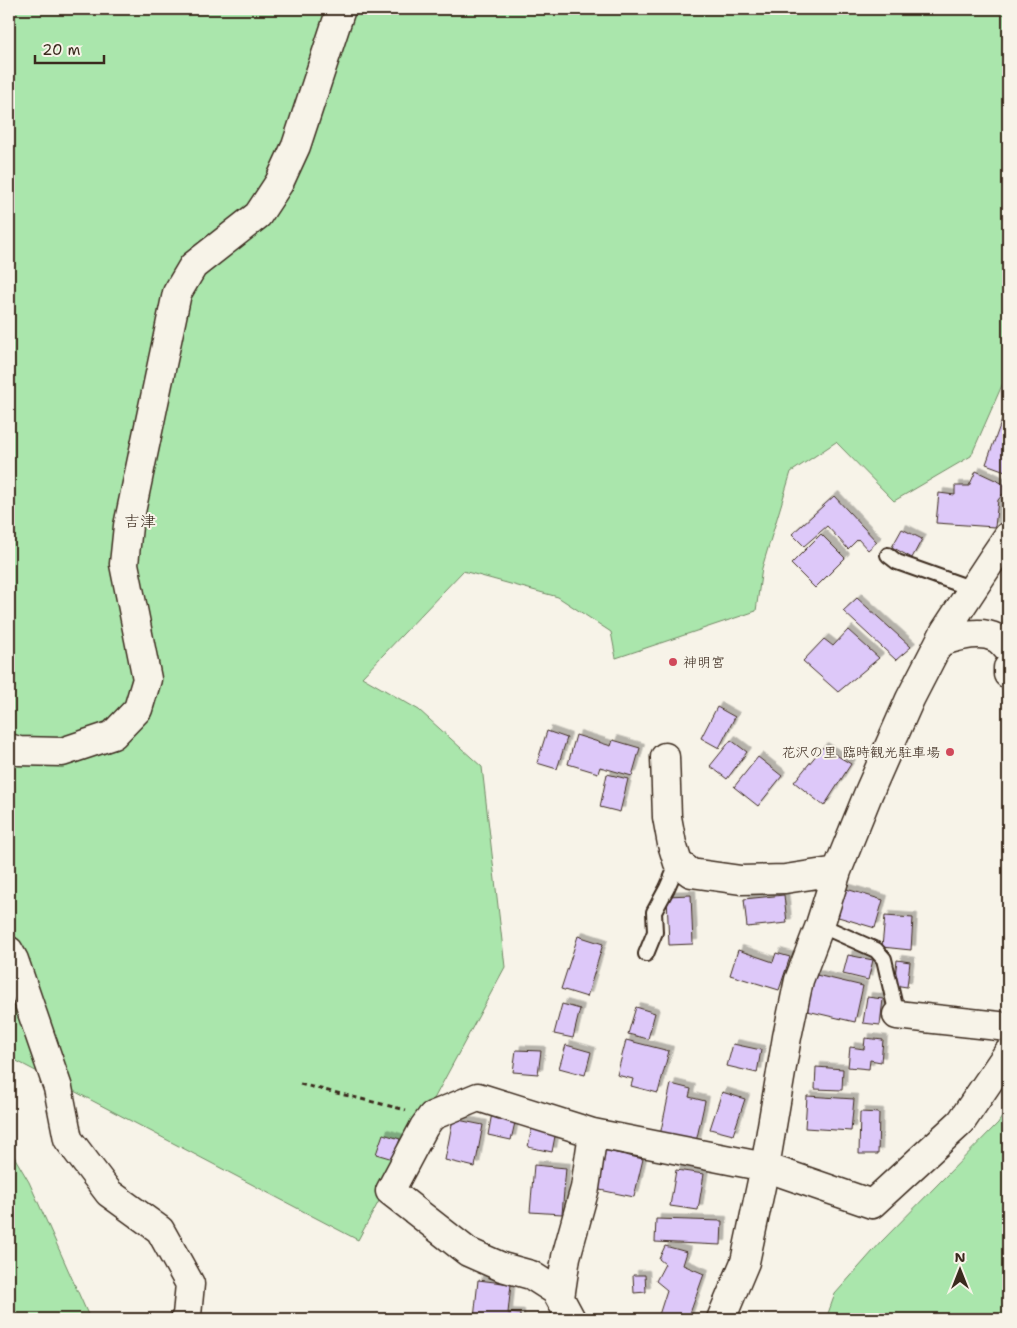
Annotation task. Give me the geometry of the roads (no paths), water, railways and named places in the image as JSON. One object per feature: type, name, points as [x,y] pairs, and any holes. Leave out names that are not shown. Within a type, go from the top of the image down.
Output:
[{"type":"street","points":[[9,748],[19,751],[62,752],[112,735],[138,709],[147,679],[124,564],[128,526],[177,293],[193,266],[258,215],[279,183],[296,146],[341,9]]},
{"type":"street","points":[[721,1319],[745,1262],[765,1167],[787,1037],[799,980],[820,925],[837,871],[910,699],[940,642],[1008,536]]},
{"type":"street","points":[[940,642],[966,635],[984,635],[996,638],[1008,649]]},
{"type":"street","points":[[1008,668],[1008,674]]},
{"type":"street","points":[[665,757],[667,817],[672,844],[678,863],[691,873],[742,880],[786,878],[837,871]]},
{"type":"street","points":[[9,951],[14,960],[58,1088],[68,1139],[109,1193],[160,1230],[190,1284],[185,1319]]},
{"type":"street","points":[[897,1015],[1008,1027]]},
{"type":"street","points":[[565,1309],[556,1291],[531,1275],[502,1267],[468,1252],[390,1191],[424,1127],[432,1116],[478,1097],[593,1133],[765,1167],[872,1204],[961,1122],[1008,1053]]},
{"type":"street","points":[[565,1309],[566,1257],[585,1188],[593,1133]]},
{"type":"lane","points":[[888,555],[897,562],[973,589]]},
{"type":"lane","points":[[646,954],[655,932],[654,912],[678,863]]},
{"type":"lane","points":[[820,925],[876,950],[884,958],[897,1015]]},
{"type":"place","name":"神明宮","points":[[673,662]]},
{"type":"place","name":"花沢の里 臨時観光駐車場","points":[[950,752]]},
{"type":"district","name":"吉津","points":[[140,521]]}]
